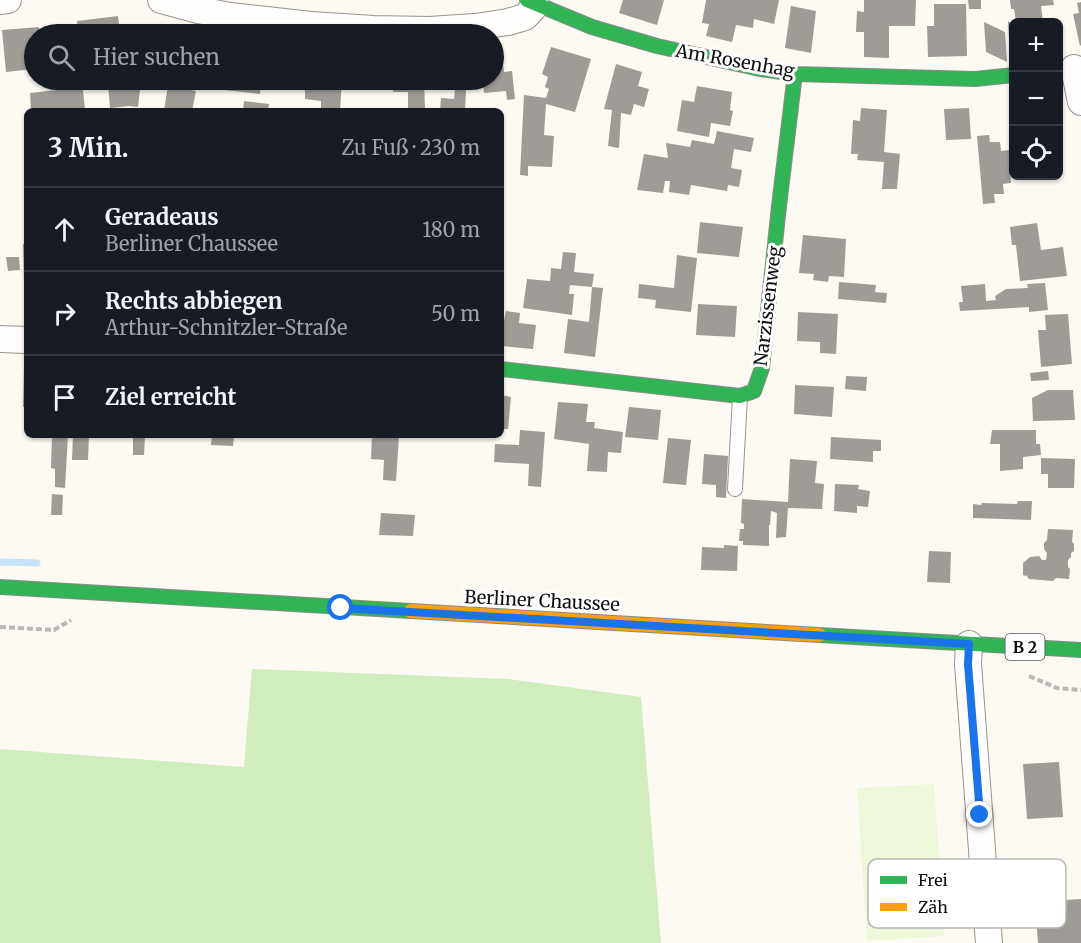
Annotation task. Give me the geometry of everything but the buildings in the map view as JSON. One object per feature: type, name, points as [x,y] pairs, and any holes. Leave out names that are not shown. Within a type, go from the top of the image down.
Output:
[{"type":"main road","name":"Am Rosenhag","points":[[532,2],[592,27],[657,46],[731,63],[795,74],[975,79],[1009,76]]},
{"type":"main road","name":"Narzissenweg","points":[[740,396],[754,391],[762,368],[795,74]]},
{"type":"main road","points":[[504,369],[740,396]]},
{"type":"main road","name":"Berliner Chaussee","points":[[0,587],[1081,650]]},
{"type":"street","points":[[0,1],[8,0]]},
{"type":"street","name":"Am Rosenhag","points":[[160,0],[230,16],[302,24]]},
{"type":"street","name":"Am Rosenhag","points":[[495,24],[525,17],[532,2]]},
{"type":"street","points":[[1071,68],[1081,102]]},
{"type":"street","points":[[0,339],[24,340]]},
{"type":"street","points":[[969,644],[968,664],[982,859]]},
{"type":"street","points":[[987,928],[988,943]]},
{"type":"lane","points":[[735,489],[740,396]]},
{"type":"path","points":[[0,627],[54,630]]},
{"type":"green space","points":[[252,669],[508,679],[641,697],[661,943],[0,943],[0,749],[244,767]]},
{"type":"green space","points":[[934,784],[939,859],[868,859],[868,928],[943,928],[944,936],[867,941],[857,788]]},
{"type":"waterway","points":[[0,563],[37,563]]},
{"type":"traffic: fast","points":[[527,0],[592,27],[657,46],[760,69],[795,74],[975,79],[1009,76]]},
{"type":"traffic: fast","points":[[504,369],[740,396],[754,391],[762,368],[795,74]]},
{"type":"traffic: fast","points":[[0,587],[411,611]]},
{"type":"traffic: fast","points":[[819,635],[1081,650]]},
{"type":"traffic: slow","points":[[411,611],[819,635]]},
{"type":"route","points":[[341,608],[969,644],[968,664],[980,815]]}]
